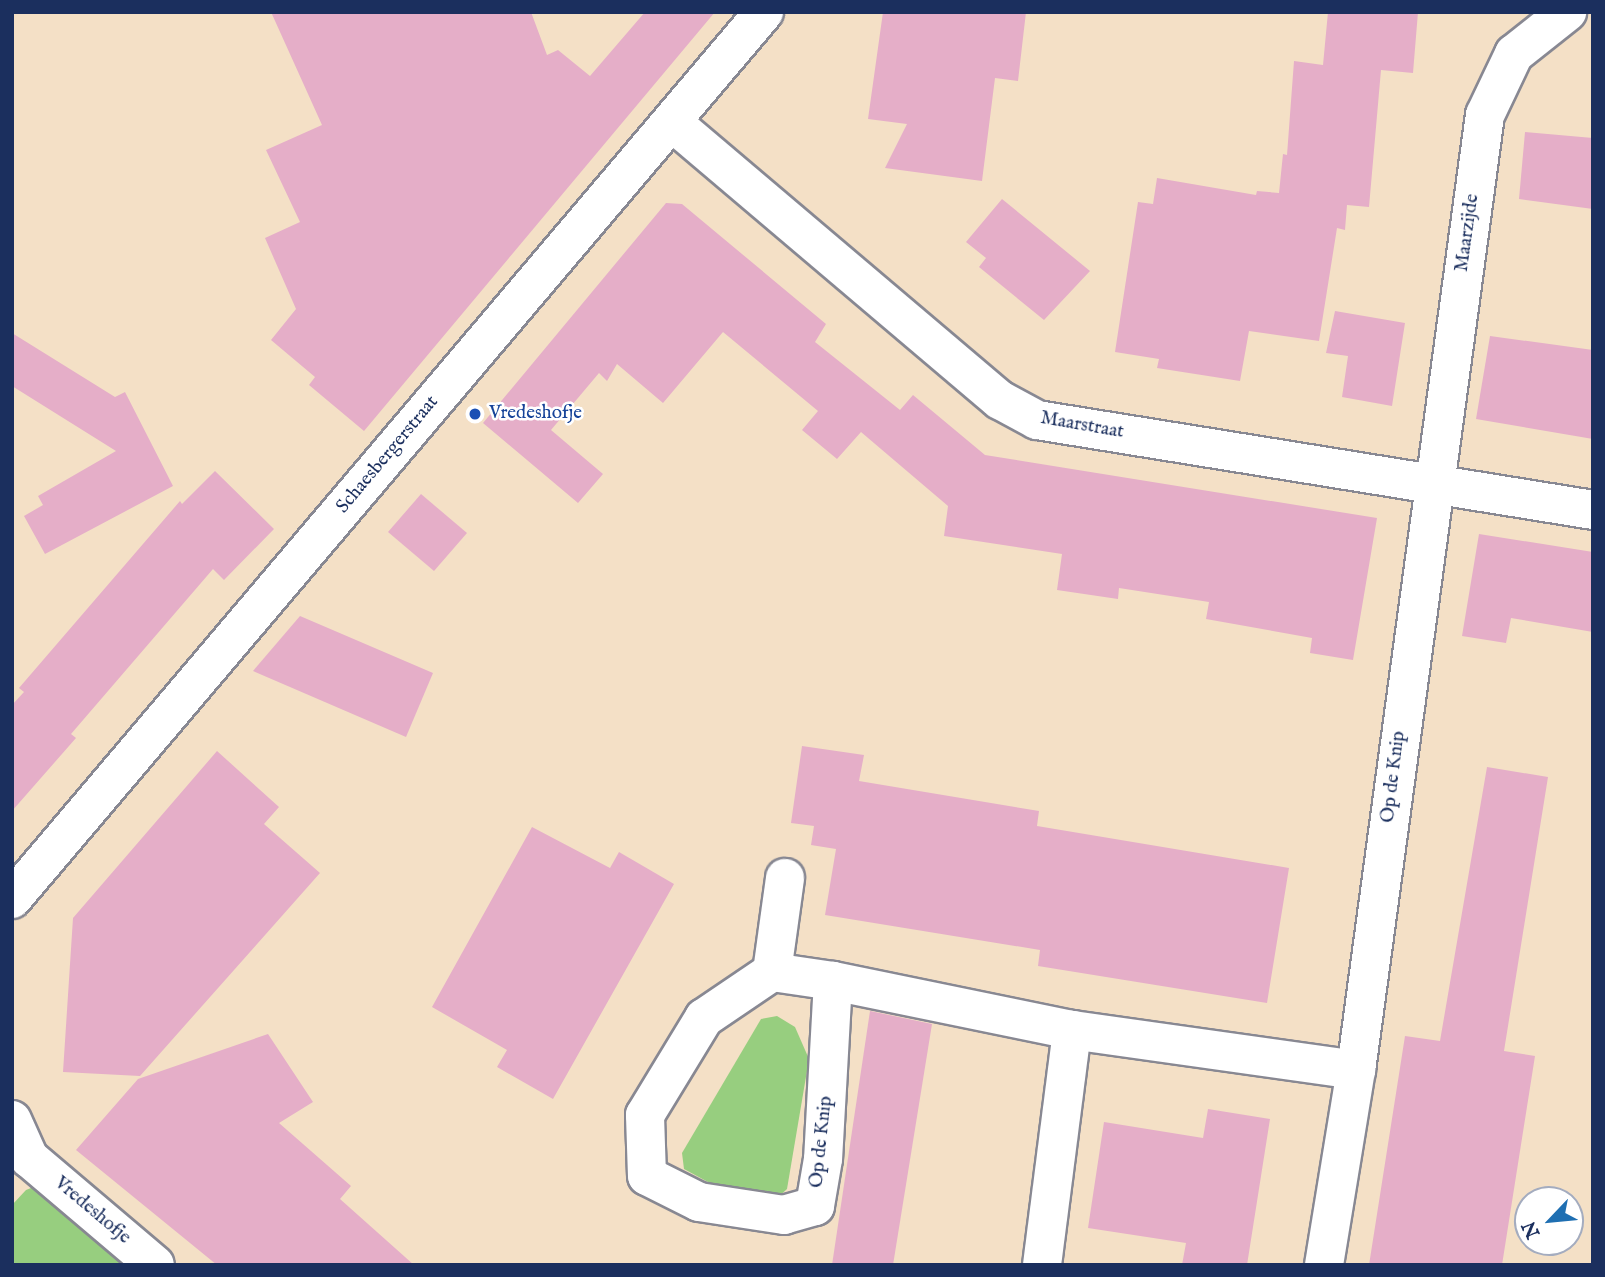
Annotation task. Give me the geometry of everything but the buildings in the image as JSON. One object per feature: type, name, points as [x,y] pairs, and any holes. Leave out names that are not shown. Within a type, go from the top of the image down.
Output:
[{"type":"street","name":"Schaesbergerstraat","points":[[12,899],[764,12]]},
{"type":"street","name":"Maarzijde","points":[[1432,484],[1485,115],[1514,54],[1567,12]]},
{"type":"street","name":"Maarstraat","points":[[672,122],[1000,400],[1037,420],[1593,510]]},
{"type":"street","name":"Op de Knip","points":[[1324,1265],[1356,1070],[1432,484]]},
{"type":"street","points":[[785,878],[772,972],[833,981],[1072,1030],[1356,1070]]},
{"type":"street","name":"Op de Knip","points":[[772,972],[704,1018],[645,1115],[647,1176],[699,1202],[784,1215],[815,1206],[823,1159],[833,981]]},
{"type":"street","points":[[1042,1265],[1072,1030]]},
{"type":"street","name":"Vredeshofje","points":[[12,1120],[21,1167],[155,1265]]},
{"type":"green space","points":[[777,1016],[795,1027],[809,1059],[787,1189],[775,1200],[732,1195],[684,1169],[682,1153],[761,1019]]},
{"type":"green space","points":[[36,1186],[131,1265],[12,1265],[12,1205],[26,1190]]},
{"type":"place","name":"Vredeshofje","points":[[475,414]]}]
